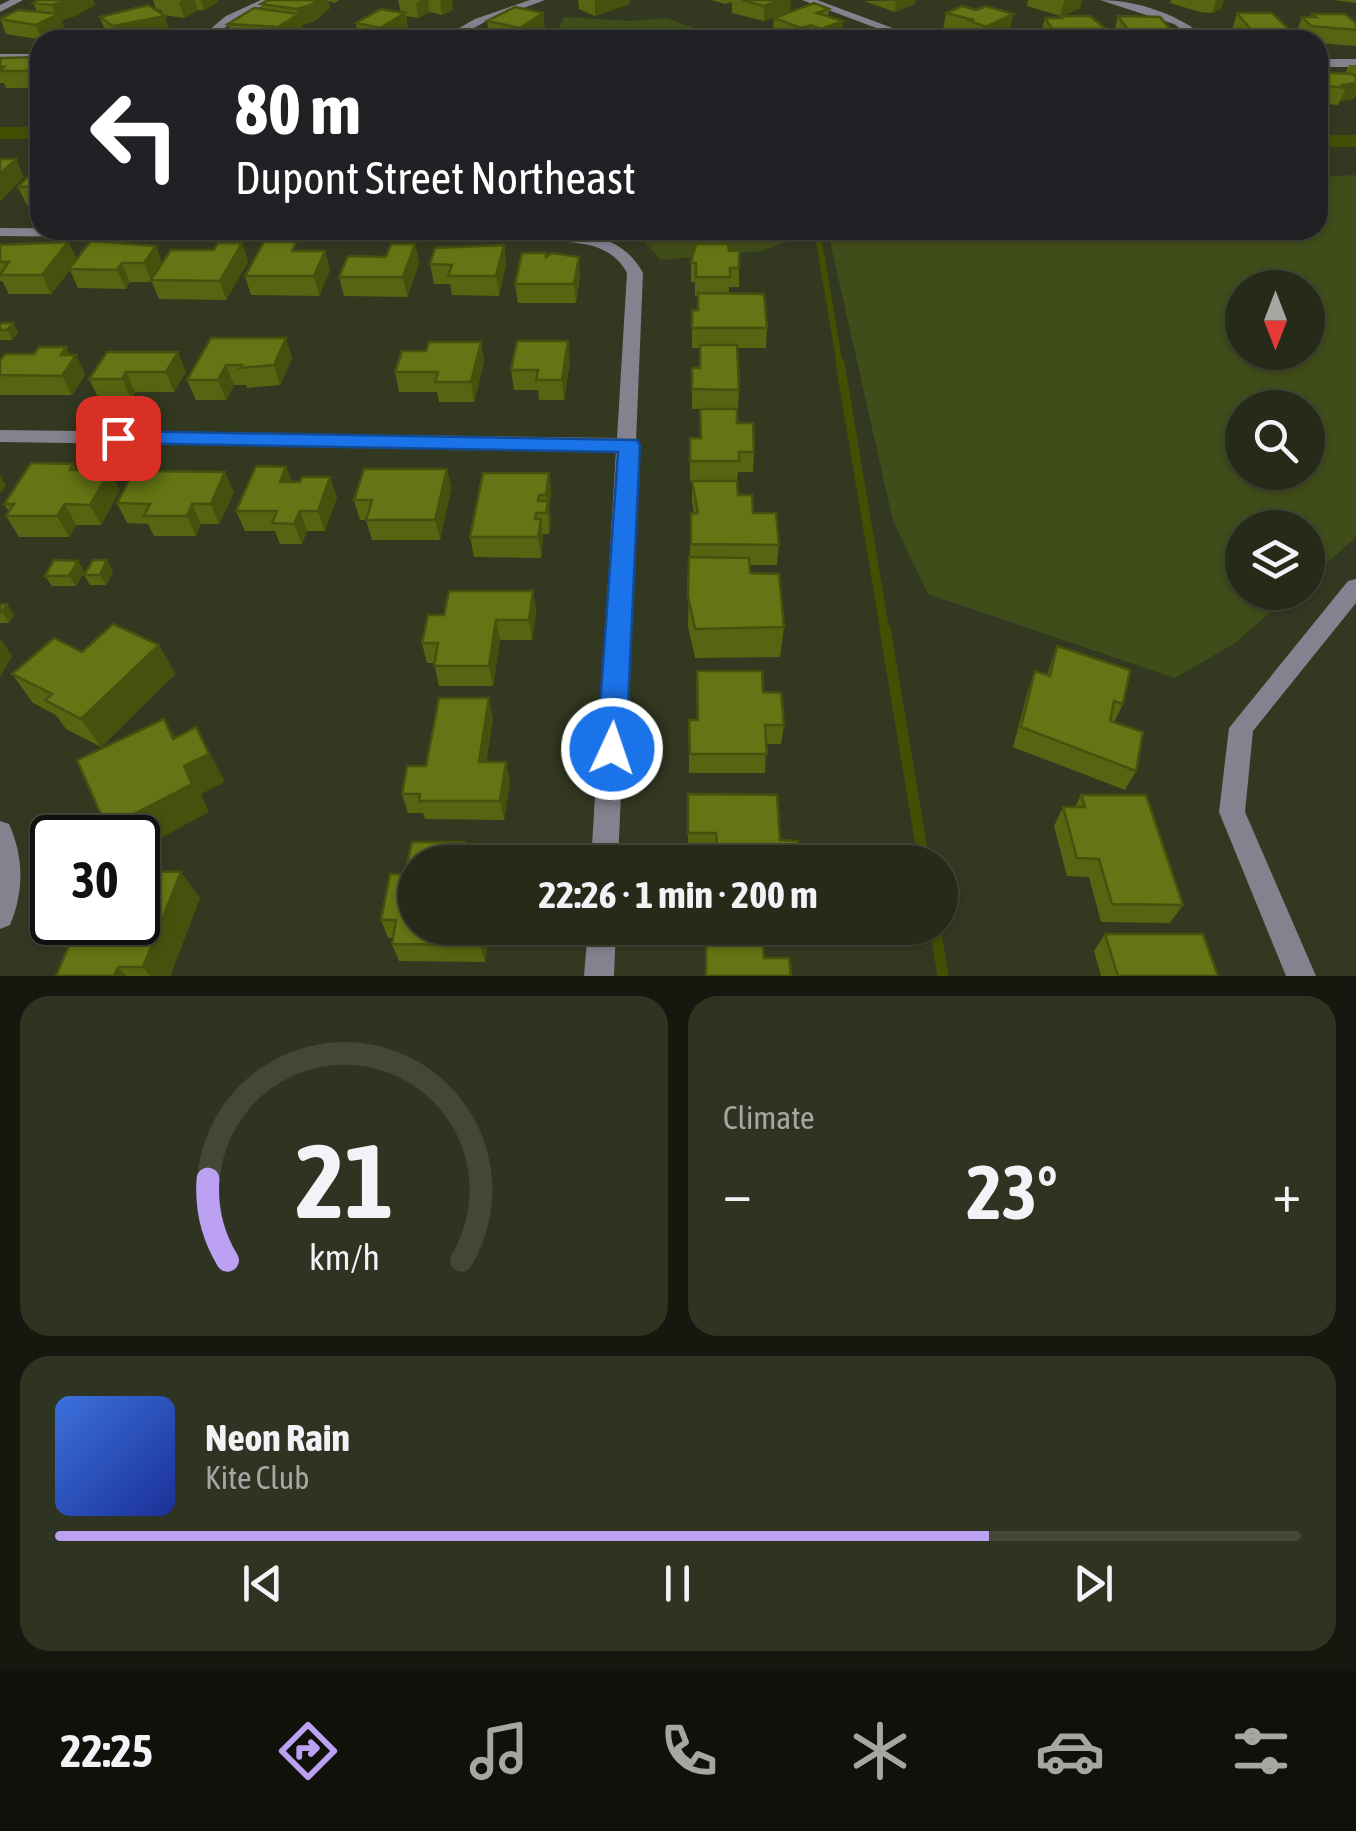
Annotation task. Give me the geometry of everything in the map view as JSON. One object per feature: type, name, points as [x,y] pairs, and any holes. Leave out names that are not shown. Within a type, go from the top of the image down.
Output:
[{"type":"street","points":[[0,9],[18,0]]},
{"type":"street","points":[[215,30],[230,18],[270,0]]},
{"type":"street","points":[[462,30],[540,0]]},
{"type":"street","points":[[807,0],[891,30]]},
{"type":"street","points":[[1105,0],[1178,22],[1189,30]]},
{"type":"street","points":[[0,57],[30,57]]},
{"type":"street","points":[[1328,63],[1356,64]]},
{"type":"street","points":[[0,232],[30,232]]},
{"type":"street","points":[[587,240],[625,254],[636,274],[606,845]]},
{"type":"street","points":[[0,436],[630,445]]},
{"type":"street","points":[[1301,976],[1232,812],[1241,728],[1356,588]]},
{"type":"street","points":[[0,833],[10,872],[0,915]]},
{"type":"street","points":[[599,976],[601,945]]},
{"type":"green space","points":[[564,17],[630,21],[667,18],[700,30],[558,30]]},
{"type":"green space","points":[[1356,175],[1356,537],[1325,565],[1325,510],[1225,510],[1225,610],[1273,610],[1235,643],[1175,678],[928,594],[893,521],[830,241],[1328,240],[1328,176]]},
{"type":"green space","points":[[643,240],[792,240],[762,251],[661,260]]},
{"type":"building","points":[[70,0],[52,5],[33,3]]},
{"type":"building","points":[[268,0],[318,0],[297,9],[261,4]]},
{"type":"building","points":[[742,0],[780,0],[764,6]]},
{"type":"building","points":[[814,3],[829,9],[817,13],[843,21],[821,29],[811,25],[801,28],[774,18]]},
{"type":"building","points":[[148,5],[165,16],[113,26],[100,17]]},
{"type":"building","points":[[962,6],[976,10],[986,6],[1013,14],[986,27],[946,13]]},
{"type":"building","points":[[515,7],[543,13],[520,28],[487,21]]},
{"type":"building","points":[[254,8],[299,14],[278,27],[228,24]]},
{"type":"building","points":[[381,9],[405,13],[380,28],[356,23]]},
{"type":"building","points":[[18,10],[59,14],[36,25],[0,19]]},
{"type":"building","points":[[1237,13],[1272,13],[1290,30],[1251,30]]},
{"type":"building","points":[[1312,14],[1345,14],[1356,23],[1356,30],[1311,26],[1302,17],[1316,17]]},
{"type":"building","points":[[1090,16],[1106,29],[1052,29],[1045,18]]},
{"type":"building","points":[[1118,16],[1160,17],[1171,30],[1128,30]]},
{"type":"building","points":[[30,57],[30,71],[0,71],[4,67],[0,67],[1,58]]},
{"type":"building","points":[[1328,73],[1353,74],[1356,83],[1342,85],[1346,88],[1328,86]]},
{"type":"building","points":[[0,159],[16,159],[0,174]]},
{"type":"building","points":[[30,174],[30,186],[18,187]]},
{"type":"building","points":[[91,241],[156,246],[144,263],[122,263],[117,270],[69,269]]},
{"type":"building","points":[[68,242],[42,275],[0,275],[9,262],[0,262],[0,245]]},
{"type":"building","points":[[264,242],[296,242],[292,251],[325,251],[314,276],[245,276]]},
{"type":"building","points":[[218,243],[242,243],[220,281],[151,280],[171,250],[214,250]]},
{"type":"building","points":[[391,244],[415,244],[403,277],[339,277],[348,256],[386,257]]},
{"type":"building","points":[[696,244],[728,244],[729,251],[739,251],[739,268],[730,268],[730,277],[696,277],[696,263],[691,263]]},
{"type":"building","points":[[504,245],[496,276],[448,276],[452,265],[430,264],[435,248]]},
{"type":"building","points":[[522,253],[579,257],[574,284],[515,284]]},
{"type":"building","points":[[698,293],[764,294],[767,328],[692,328],[692,310],[698,310]]},
{"type":"building","points":[[0,323],[13,323],[7,330],[0,330]]},
{"type":"building","points":[[211,338],[286,338],[274,365],[226,365],[218,380],[187,380]]},
{"type":"building","points":[[517,341],[568,341],[562,380],[536,380],[538,370],[511,370]]},
{"type":"building","points":[[429,342],[481,342],[471,382],[435,382],[438,372],[395,372],[402,351],[426,351]]},
{"type":"building","points":[[700,345],[737,345],[739,390],[692,389],[692,368],[700,368]]},
{"type":"building","points":[[39,347],[66,347],[61,355],[76,355],[62,376],[0,375],[0,361],[5,354],[34,354]]},
{"type":"building","points":[[107,352],[178,352],[166,372],[126,372],[122,379],[89,379]]},
{"type":"building","points":[[700,409],[737,409],[737,423],[753,423],[754,452],[739,452],[739,461],[690,461],[690,438],[701,438]]},
{"type":"building","points":[[31,463],[73,464],[70,470],[110,470],[90,505],[65,504],[57,516],[6,516],[14,504],[4,504]]},
{"type":"building","points":[[256,466],[286,467],[280,482],[330,477],[318,511],[300,511],[294,524],[272,523],[277,511],[236,511]]},
{"type":"building","points":[[364,469],[447,469],[435,520],[366,520],[372,500],[354,500]]},
{"type":"building","points":[[134,471],[225,472],[211,504],[192,504],[187,516],[144,516],[150,504],[117,503]]},
{"type":"building","points":[[483,473],[549,473],[546,495],[539,495],[538,501],[548,501],[546,513],[536,513],[535,519],[541,519],[538,537],[470,537]]},
{"type":"building","points":[[692,481],[737,481],[738,495],[752,495],[753,513],[776,513],[779,545],[691,544],[691,513],[698,513]]},
{"type":"building","points":[[689,557],[749,558],[750,573],[779,574],[784,627],[695,629],[688,596]]},
{"type":"building","points":[[54,560],[78,561],[69,576],[45,576]]},
{"type":"building","points":[[93,560],[107,560],[100,575],[84,575]]},
{"type":"building","points":[[449,591],[533,591],[529,620],[496,620],[489,666],[434,666],[438,643],[422,643],[428,615],[444,615]]},
{"type":"building","points":[[113,624],[159,645],[81,719],[45,700],[52,694],[12,674],[54,638],[82,652]]},
{"type":"building","points":[[1057,646],[1130,670],[1123,704],[1114,701],[1110,721],[1143,732],[1136,771],[1021,727],[1035,671],[1050,676]]},
{"type":"building","points":[[697,671],[762,671],[763,692],[781,693],[784,725],[765,725],[767,754],[690,754],[689,720],[698,720]]},
{"type":"building","points":[[439,698],[489,698],[479,762],[506,762],[500,801],[419,801],[420,794],[402,794],[407,766],[426,766]]},
{"type":"building","points":[[164,719],[173,739],[196,727],[209,754],[184,766],[192,784],[132,815],[101,815],[77,760]]},
{"type":"building","points":[[688,794],[777,795],[780,840],[798,841],[798,845],[717,845],[716,833],[688,833]]},
{"type":"building","points":[[1081,795],[1146,795],[1183,905],[1112,904],[1099,859],[1077,858],[1063,807],[1085,807]]},
{"type":"building","points":[[412,842],[464,842],[464,845],[411,845]]},
{"type":"building","points":[[160,872],[181,872],[160,924]]},
{"type":"building","points":[[390,874],[398,874],[398,944],[392,944],[396,920],[381,920]]},
{"type":"building","points":[[1105,934],[1203,934],[1218,976],[1118,976]]},
{"type":"building","points":[[69,945],[152,945],[143,967],[118,967],[114,976],[56,976]]},
{"type":"building","points":[[706,945],[763,945],[764,958],[789,958],[791,976],[706,976]]},
{"type":"waterway","points":[[0,133],[30,133]]},
{"type":"waterway","points":[[1328,141],[1356,141]]},
{"type":"waterway","points":[[819,240],[840,365]]},
{"type":"waterway","points":[[840,363],[885,632]]},
{"type":"waterway","points":[[885,629],[921,845]]},
{"type":"waterway","points":[[938,945],[943,976]]},
{"type":"route","points":[[118,438],[630,445],[612,749]]}]
